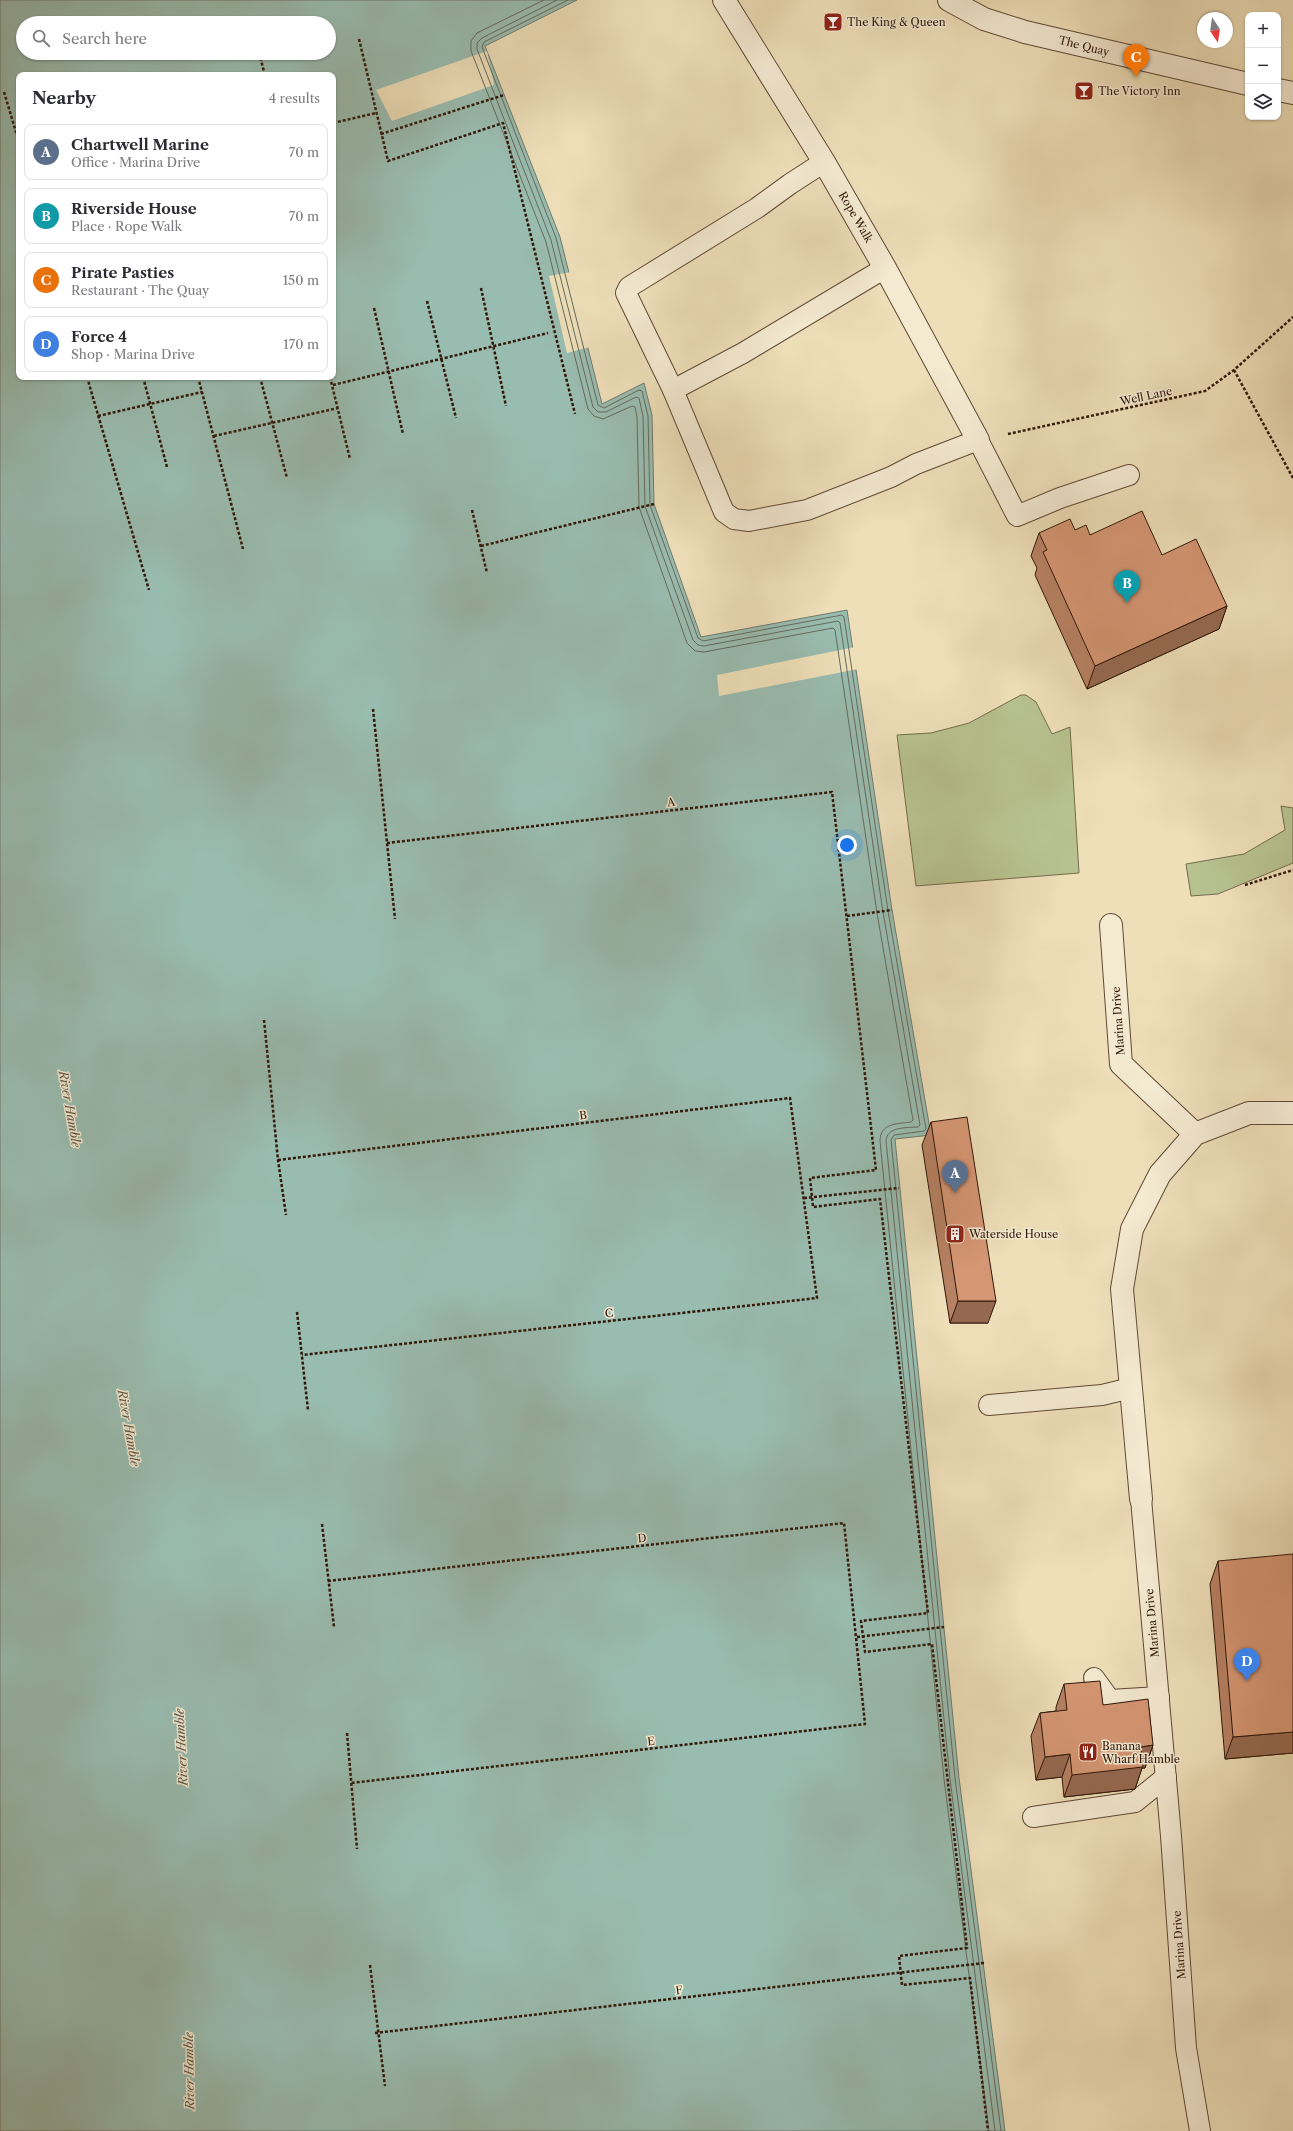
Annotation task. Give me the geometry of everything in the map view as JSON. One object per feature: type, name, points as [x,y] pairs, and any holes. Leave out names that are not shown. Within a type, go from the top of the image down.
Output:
[{"type":"street","name":"Rope Walk","points":[[724,0],[824,162],[885,268],[978,440]]},
{"type":"street","name":"The Quay","points":[[949,0],[984,19],[1025,32],[1245,83]]},
{"type":"street","points":[[1281,91],[1293,93]]},
{"type":"street","name":"Marina Drive","points":[[1112,925],[1121,1064],[1196,1134]]},
{"type":"street","name":"Marina Drive","points":[[1140,1499],[1122,1289],[1132,1229],[1160,1174],[1196,1134],[1249,1113],[1293,1113]]},
{"type":"lane","points":[[824,162],[757,208],[629,287],[626,293],[673,390],[724,512],[734,519],[748,520],[807,510],[891,477],[916,464],[978,440],[1017,516],[1060,498],[1129,475]]},
{"type":"lane","points":[[673,390],[743,353],[885,268]]},
{"type":"lane","points":[[989,1405],[1102,1395],[1131,1388]]},
{"type":"lane","name":"Marina Drive","points":[[1140,1499],[1166,1777],[1186,2048],[1200,2131]]},
{"type":"lane","points":[[1094,1678],[1110,1700],[1159,1697]]},
{"type":"lane","points":[[1033,1817],[1135,1802],[1166,1777]]},
{"type":"path","points":[[358,39],[388,161],[503,123],[575,414]]},
{"type":"path","points":[[261,60],[264,72]]},
{"type":"path","points":[[4,92],[16,132]]},
{"type":"path","points":[[381,134],[504,95]]},
{"type":"path","points":[[336,122],[376,113]]},
{"type":"path","points":[[481,288],[506,406]]},
{"type":"path","points":[[428,301],[456,418]]},
{"type":"path","points":[[374,308],[403,434]]},
{"type":"path","name":"Well Lane","points":[[978,440],[1205,391],[1234,370],[1293,317]]},
{"type":"path","points":[[333,385],[548,333]]},
{"type":"path","points":[[1234,370],[1293,478]]},
{"type":"path","points":[[87,380],[148,590]]},
{"type":"path","points":[[144,380],[167,467]]},
{"type":"path","points":[[199,380],[243,549]]},
{"type":"path","points":[[261,380],[287,478]]},
{"type":"path","points":[[331,380],[350,459]]},
{"type":"path","points":[[98,416],[202,392]]},
{"type":"path","points":[[214,436],[338,408]]},
{"type":"path","points":[[481,546],[654,504]]},
{"type":"path","points":[[472,510],[487,573]]},
{"type":"path","points":[[373,710],[395,919]]},
{"type":"path","name":"A","points":[[387,843],[832,792],[847,916]]},
{"type":"path","points":[[1245,885],[1293,870]]},
{"type":"path","points":[[892,910],[847,916],[876,1170],[810,1178],[813,1207],[880,1199],[928,1613],[861,1621],[865,1652],[932,1644],[966,1940],[966,1948],[899,1956],[902,1985],[970,1978],[988,2131]]},
{"type":"path","points":[[264,1020],[278,1160],[286,1215]]},
{"type":"path","name":"B","points":[[278,1160],[790,1098],[804,1198]]},
{"type":"path","points":[[804,1198],[898,1188]]},
{"type":"path","name":"C","points":[[302,1355],[817,1298],[804,1198]]},
{"type":"path","points":[[297,1312],[308,1410]]},
{"type":"path","name":"D","points":[[328,1581],[844,1523],[856,1637]]},
{"type":"path","points":[[322,1524],[334,1627]]},
{"type":"path","points":[[856,1637],[944,1627]]},
{"type":"path","name":"E","points":[[351,1783],[866,1724],[856,1637]]},
{"type":"path","points":[[347,1733],[357,1849]]},
{"type":"path","name":"F","points":[[377,2033],[984,1963]]},
{"type":"path","points":[[370,1965],[377,2033],[385,2086]]},
{"type":"green space","points":[[1021,695],[1026,695],[1036,702],[1052,734],[1070,727],[1079,873],[916,886],[897,735],[931,733],[969,723]]},
{"type":"green space","points":[[1281,806],[1293,808],[1293,863],[1218,894],[1191,896],[1186,864],[1244,854],[1285,830]]},
{"type":"water","name":"River Hamble","points":[[0,0],[577,0],[485,46],[560,237],[602,404],[644,383],[652,415],[654,504],[701,637],[847,610],[892,910],[931,1135],[895,1139],[959,1778],[1005,2131],[0,2131]]},
{"type":"pier","points":[[487,51],[494,85],[392,121],[376,90]]},
{"type":"pier","points":[[571,272],[590,347],[567,353],[549,276]]},
{"type":"pier","points":[[855,647],[858,669],[719,696],[717,675]]},
{"type":"building","points":[[1142,511],[1162,555],[1196,539],[1227,606],[1095,666],[1043,552],[1047,550],[1039,533],[1070,519],[1075,530],[1086,525],[1090,535]]},
{"type":"building","name":"Waterside House","points":[[967,1117],[996,1301],[958,1301],[931,1122]]},
{"type":"building","points":[[1293,1554],[1293,1732],[1233,1737],[1218,1561]]},
{"type":"building","name":"Banana Wharf Hamble","points":[[1100,1681],[1103,1705],[1148,1699],[1153,1745],[1141,1747],[1143,1767],[1072,1775],[1070,1754],[1045,1757],[1040,1713],[1067,1710],[1064,1684]]},
{"type":"place","name":"The King & Queen","points":[[833,22]]},
{"type":"place","name":"Pirate Pasties","points":[[1136,77]]},
{"type":"place","name":"The Victory Inn","points":[[1084,91]]},
{"type":"place","name":"Riverside House","points":[[1127,603]]},
{"type":"place","name":"Chartwell Marine","points":[[955,1193]]},
{"type":"place","name":"Waterside House","points":[[955,1234]]},
{"type":"place","name":"Force 4","points":[[1247,1681]]},
{"type":"place","name":"Banana Wharf Hamble","points":[[1088,1752]]}]
